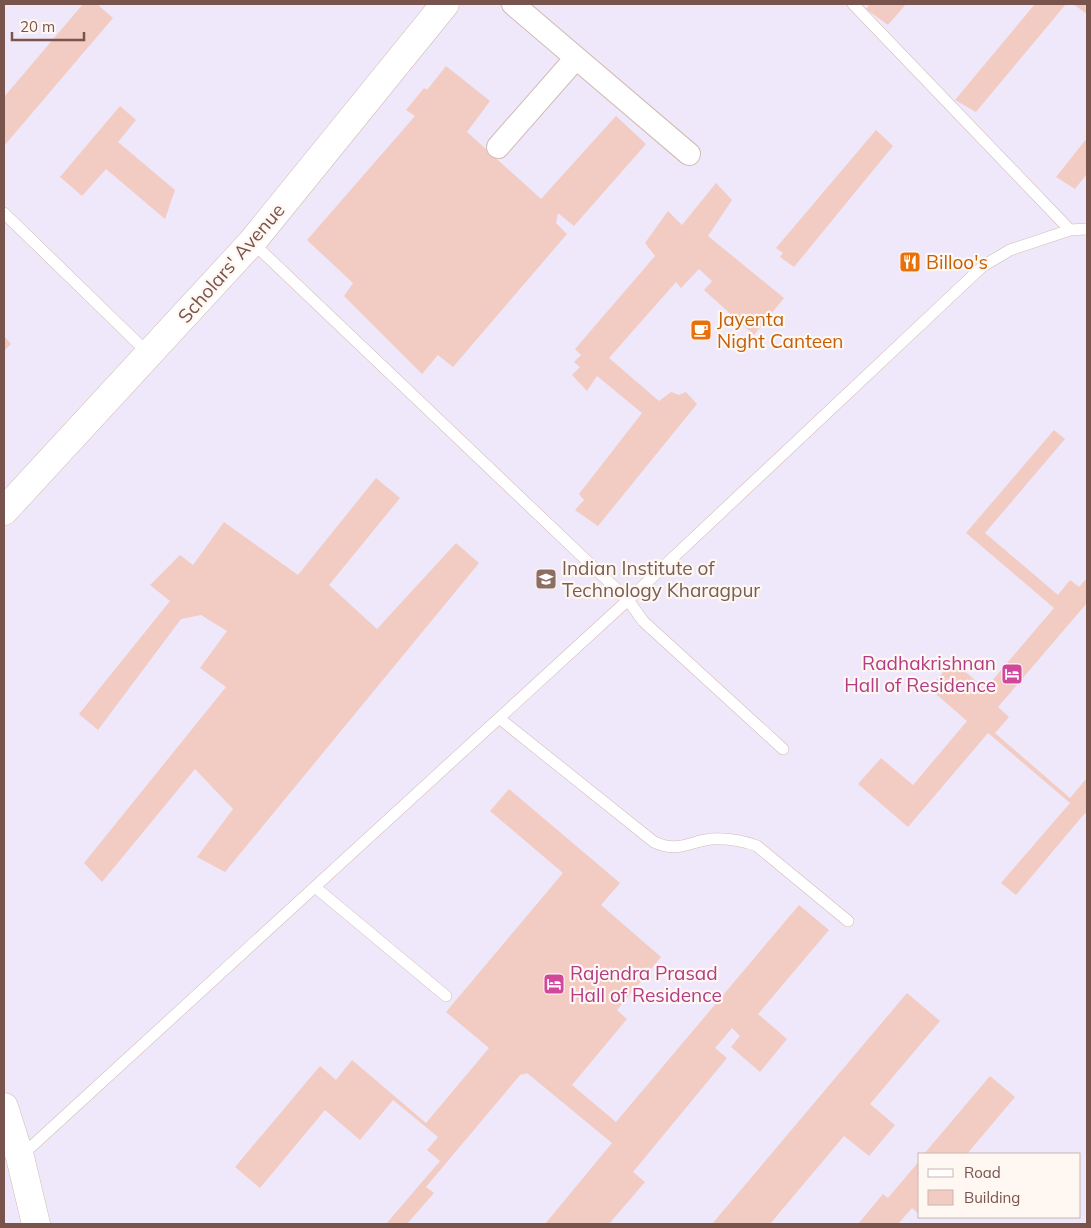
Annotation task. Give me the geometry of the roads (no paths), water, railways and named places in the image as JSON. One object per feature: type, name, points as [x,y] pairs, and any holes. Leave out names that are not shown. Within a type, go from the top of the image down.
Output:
[{"type":"street","name":"Scholars' Avenue","points":[[4,510],[252,242],[445,4]]},
{"type":"street","points":[[513,4],[689,154]]},
{"type":"street","points":[[498,147],[576,58]]},
{"type":"street","points":[[4,1107],[20,1157],[36,1224]]},
{"type":"lane","points":[[853,4],[1070,230]]},
{"type":"lane","points":[[4,213],[149,354]]},
{"type":"lane","points":[[20,1157],[628,600],[983,266],[1010,250],[1070,230],[1087,229]]},
{"type":"lane","points":[[252,242],[628,600],[643,621],[783,749]]},
{"type":"lane","points":[[499,718],[654,842],[665,847],[677,847],[729,838],[757,846],[848,921]]},
{"type":"lane","points":[[315,887],[446,996]]},
{"type":"place","name":"Billoo's","points":[[910,262]]},
{"type":"place","name":"Jayenta Night Canteen","points":[[701,330]]},
{"type":"place","name":"Indian Institute of Technology Kharagpur","points":[[546,579]]},
{"type":"place","name":"Radhakrishnan Hall of Residence","points":[[1012,674]]},
{"type":"place","name":"Rajendra Prasad Hall of Residence","points":[[554,984]]}]
